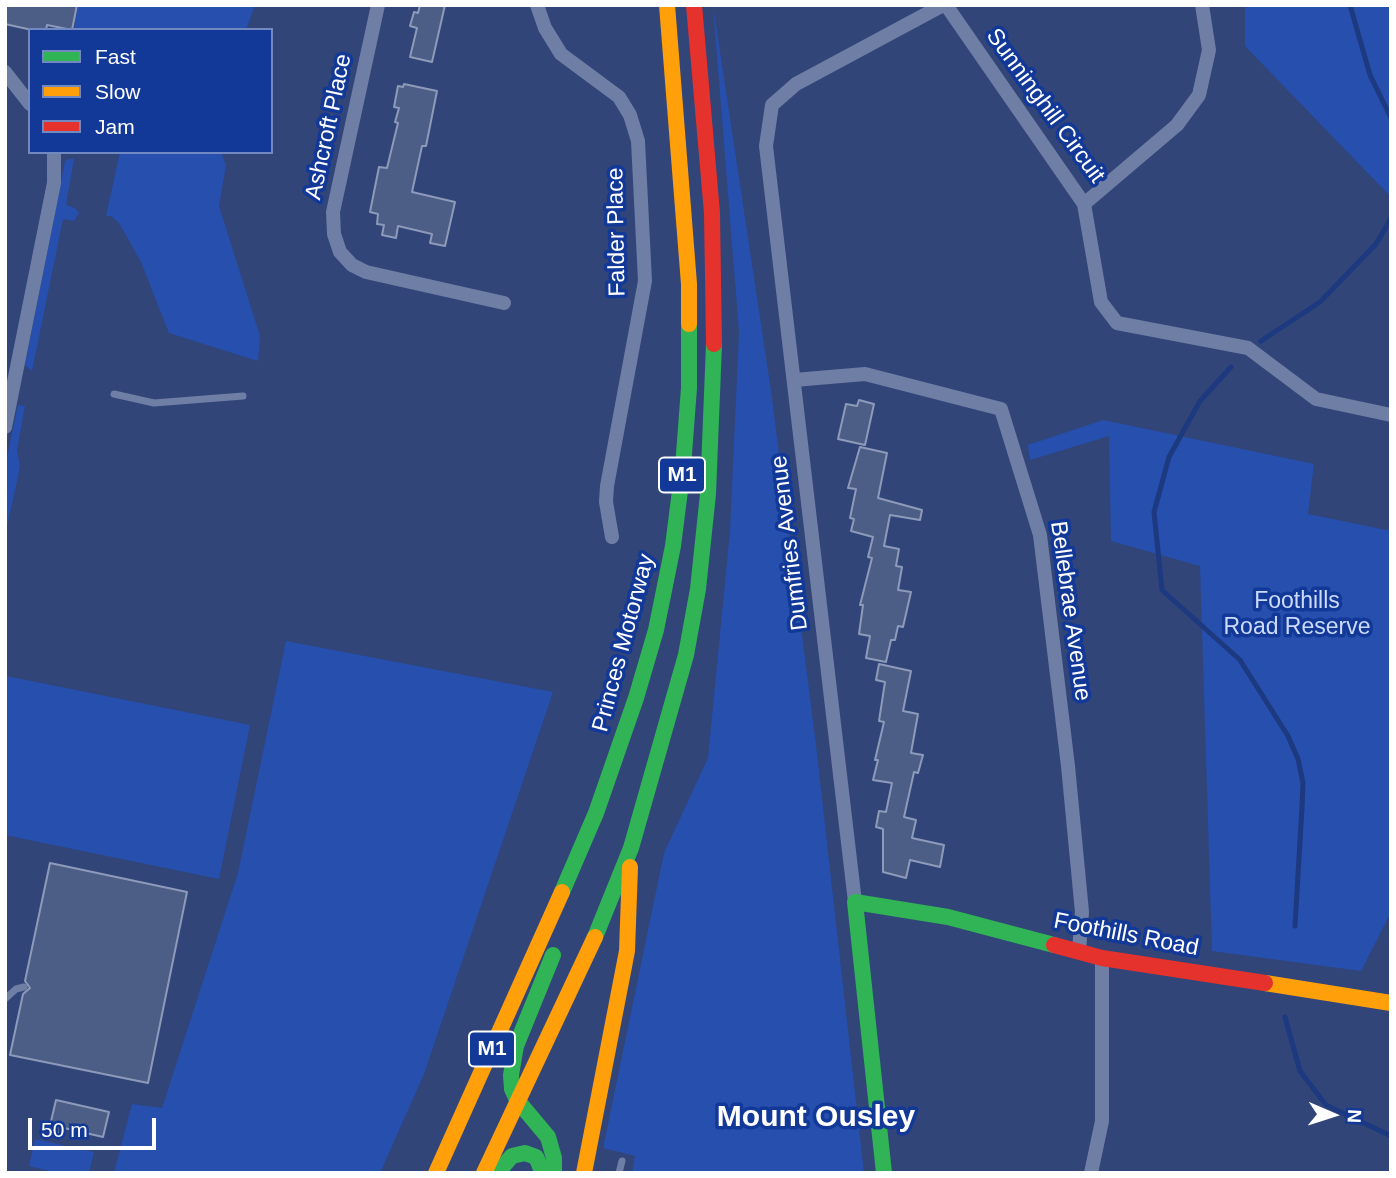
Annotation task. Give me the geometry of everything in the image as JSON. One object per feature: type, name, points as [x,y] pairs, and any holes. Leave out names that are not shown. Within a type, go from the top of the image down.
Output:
[{"type":"main road","name":"Princes Motorway","points":[[436,1173],[596,813],[640,686],[656,630],[673,546],[689,388],[689,284],[667,5]]},
{"type":"main road","name":"M1","points":[[484,1173],[590,948],[631,848],[686,655],[698,589],[708,494],[714,296],[712,213],[694,5]]},
{"type":"main road","points":[[569,916],[618,792],[652,681],[661,644],[673,546]]},
{"type":"main road","points":[[584,1173],[627,950],[631,848]]},
{"type":"main road","name":"Foothills Road","points":[[855,902],[948,917],[1102,958],[1391,1003]]},
{"type":"main road","name":"Dumfries Avenue","points":[[855,902],[884,1173]]},
{"type":"main road","points":[[554,1173],[554,1158],[548,1137],[517,1100],[512,1089],[512,1060],[558,941]]},
{"type":"main road","points":[[497,1173],[512,1156],[524,1153],[536,1157],[543,1173]]},
{"type":"street","name":"Ashcroft Place","points":[[378,5],[333,212],[334,234],[340,252],[352,265],[366,272],[504,303]]},
{"type":"street","name":"Falder Place","points":[[537,5],[545,28],[561,54],[619,97],[630,115],[638,141],[645,281],[607,485],[606,502],[612,537]]},
{"type":"street","name":"Sunninghill Circuit","points":[[944,5],[1084,204],[1177,125],[1199,95],[1209,50],[1202,5]]},
{"type":"street","name":"Dumfries Avenue","points":[[855,902],[766,146],[772,105],[796,84],[944,5]]},
{"type":"street","points":[[5,72],[28,101]]},
{"type":"street","points":[[5,427],[54,184],[54,154]]},
{"type":"street","points":[[1084,204],[1101,302],[1117,323],[1248,348],[1316,399],[1391,415]]},
{"type":"street","name":"Bellebrae Avenue","points":[[794,380],[865,374],[1001,409],[1040,535],[1068,766],[1082,912],[1079,951]]},
{"type":"street","points":[[1091,1173],[1102,1121],[1102,958]]},
{"type":"lane","points":[[114,394],[154,403],[243,396]]},
{"type":"lane","points":[[5,999],[16,989],[24,987]]},
{"type":"lane","points":[[620,1173],[622,1161]]},
{"type":"green space","points":[[78,5],[255,5],[247,28],[74,28]]},
{"type":"green space","points":[[713,5],[771,391],[816,745],[864,1173],[632,1173],[635,1156],[603,1148],[664,853],[708,758],[730,531],[739,332]]},
{"type":"green space","points":[[1245,5],[1391,5],[1391,197],[1245,46]]},
{"type":"green space","points":[[120,154],[222,154],[226,165],[219,206],[260,336],[258,361],[169,333],[141,262],[119,223],[111,216],[106,216]]},
{"type":"green space","points":[[74,159],[66,205],[75,208],[79,213],[74,221],[63,219],[32,371],[25,365],[65,161]]},
{"type":"green space","points":[[18,405],[25,406],[17,450],[20,467],[5,536],[5,467]]},
{"type":"green space","name":"Foothills Road Reserve","points":[[1103,420],[1314,464],[1308,514],[1391,531],[1391,912],[1361,971],[1212,951],[1200,566],[1111,541],[1109,436],[1030,460],[1028,445]]},
{"type":"green space","points":[[286,641],[553,692],[424,1074],[380,1173],[114,1173],[132,1104],[162,1108],[238,873]]},
{"type":"green space","points":[[6,676],[250,725],[219,879],[5,835]]},
{"type":"green space","points":[[35,1139],[94,1152],[89,1173],[58,1173],[29,1166]]},
{"type":"building","points":[[6,5],[77,5],[72,28],[47,25],[46,28],[28,29],[5,24]]},
{"type":"building","points":[[420,5],[445,5],[432,62],[410,57],[417,28],[410,26],[414,12],[418,13]]},
{"type":"building","points":[[404,84],[437,91],[426,146],[422,146],[412,192],[455,202],[445,246],[430,243],[432,234],[398,226],[396,238],[382,235],[384,225],[377,224],[378,214],[370,212],[379,167],[387,168],[398,123],[395,122],[399,108],[394,107],[398,86],[403,87]]},
{"type":"building","points":[[859,400],[874,404],[865,445],[838,439],[846,404],[857,406]]},
{"type":"building","points":[[860,447],[887,453],[878,498],[922,510],[920,520],[890,515],[884,546],[899,549],[896,566],[902,567],[898,590],[911,592],[903,627],[898,626],[895,640],[891,640],[886,662],[866,658],[870,636],[859,634],[863,605],[860,605],[872,558],[868,557],[873,537],[851,531],[854,519],[850,518],[856,489],[848,488]]},
{"type":"building","points":[[879,664],[911,671],[903,711],[918,714],[911,753],[923,755],[918,773],[914,772],[904,817],[916,820],[912,838],[944,845],[940,867],[910,860],[906,878],[883,872],[883,829],[876,827],[879,811],[886,812],[892,783],[873,780],[884,722],[879,721],[885,682],[876,680]]},
{"type":"building","points":[[50,863],[187,892],[148,1083],[10,1055],[23,994],[30,988],[25,981]]},
{"type":"building","points":[[56,1100],[109,1112],[103,1137],[64,1128],[63,1134],[49,1130]]},
{"type":"waterway","points":[[1350,5],[1370,75],[1391,118]]},
{"type":"waterway","points":[[1261,341],[1320,302],[1376,244],[1391,218]]},
{"type":"waterway","points":[[1231,367],[1200,401],[1169,457],[1154,512],[1162,590],[1240,660],[1288,736],[1298,759],[1303,783],[1295,926]]},
{"type":"waterway","points":[[1285,1017],[1300,1071],[1326,1105],[1391,1136]]},
{"type":"traffic: fast","points":[[562,892],[596,813],[636,698],[656,630],[673,546],[683,467],[689,388],[689,324]]},
{"type":"traffic: fast","points":[[595,937],[631,848],[686,655],[698,589],[708,494],[714,344]]},
{"type":"traffic: fast","points":[[884,1173],[855,902],[948,917],[1054,945]]},
{"type":"traffic: fast","points":[[553,955],[516,1046],[511,1075],[512,1089],[517,1100],[548,1137],[554,1158],[554,1173]]},
{"type":"traffic: fast","points":[[497,1173],[512,1156],[525,1153],[536,1157],[543,1173]]},
{"type":"traffic: slow","points":[[667,5],[689,284],[689,324]]},
{"type":"traffic: slow","points":[[584,1173],[627,951],[630,867]]},
{"type":"traffic: slow","points":[[436,1173],[562,892]]},
{"type":"traffic: slow","points":[[484,1173],[595,937]]},
{"type":"traffic: slow","points":[[1265,983],[1391,1003]]},
{"type":"traffic: jam","points":[[694,5],[712,213],[714,344]]},
{"type":"traffic: jam","points":[[1054,945],[1102,958],[1265,983]]},
{"type":"district","name":"Mount Ousley","points":[[816,1118]]}]
